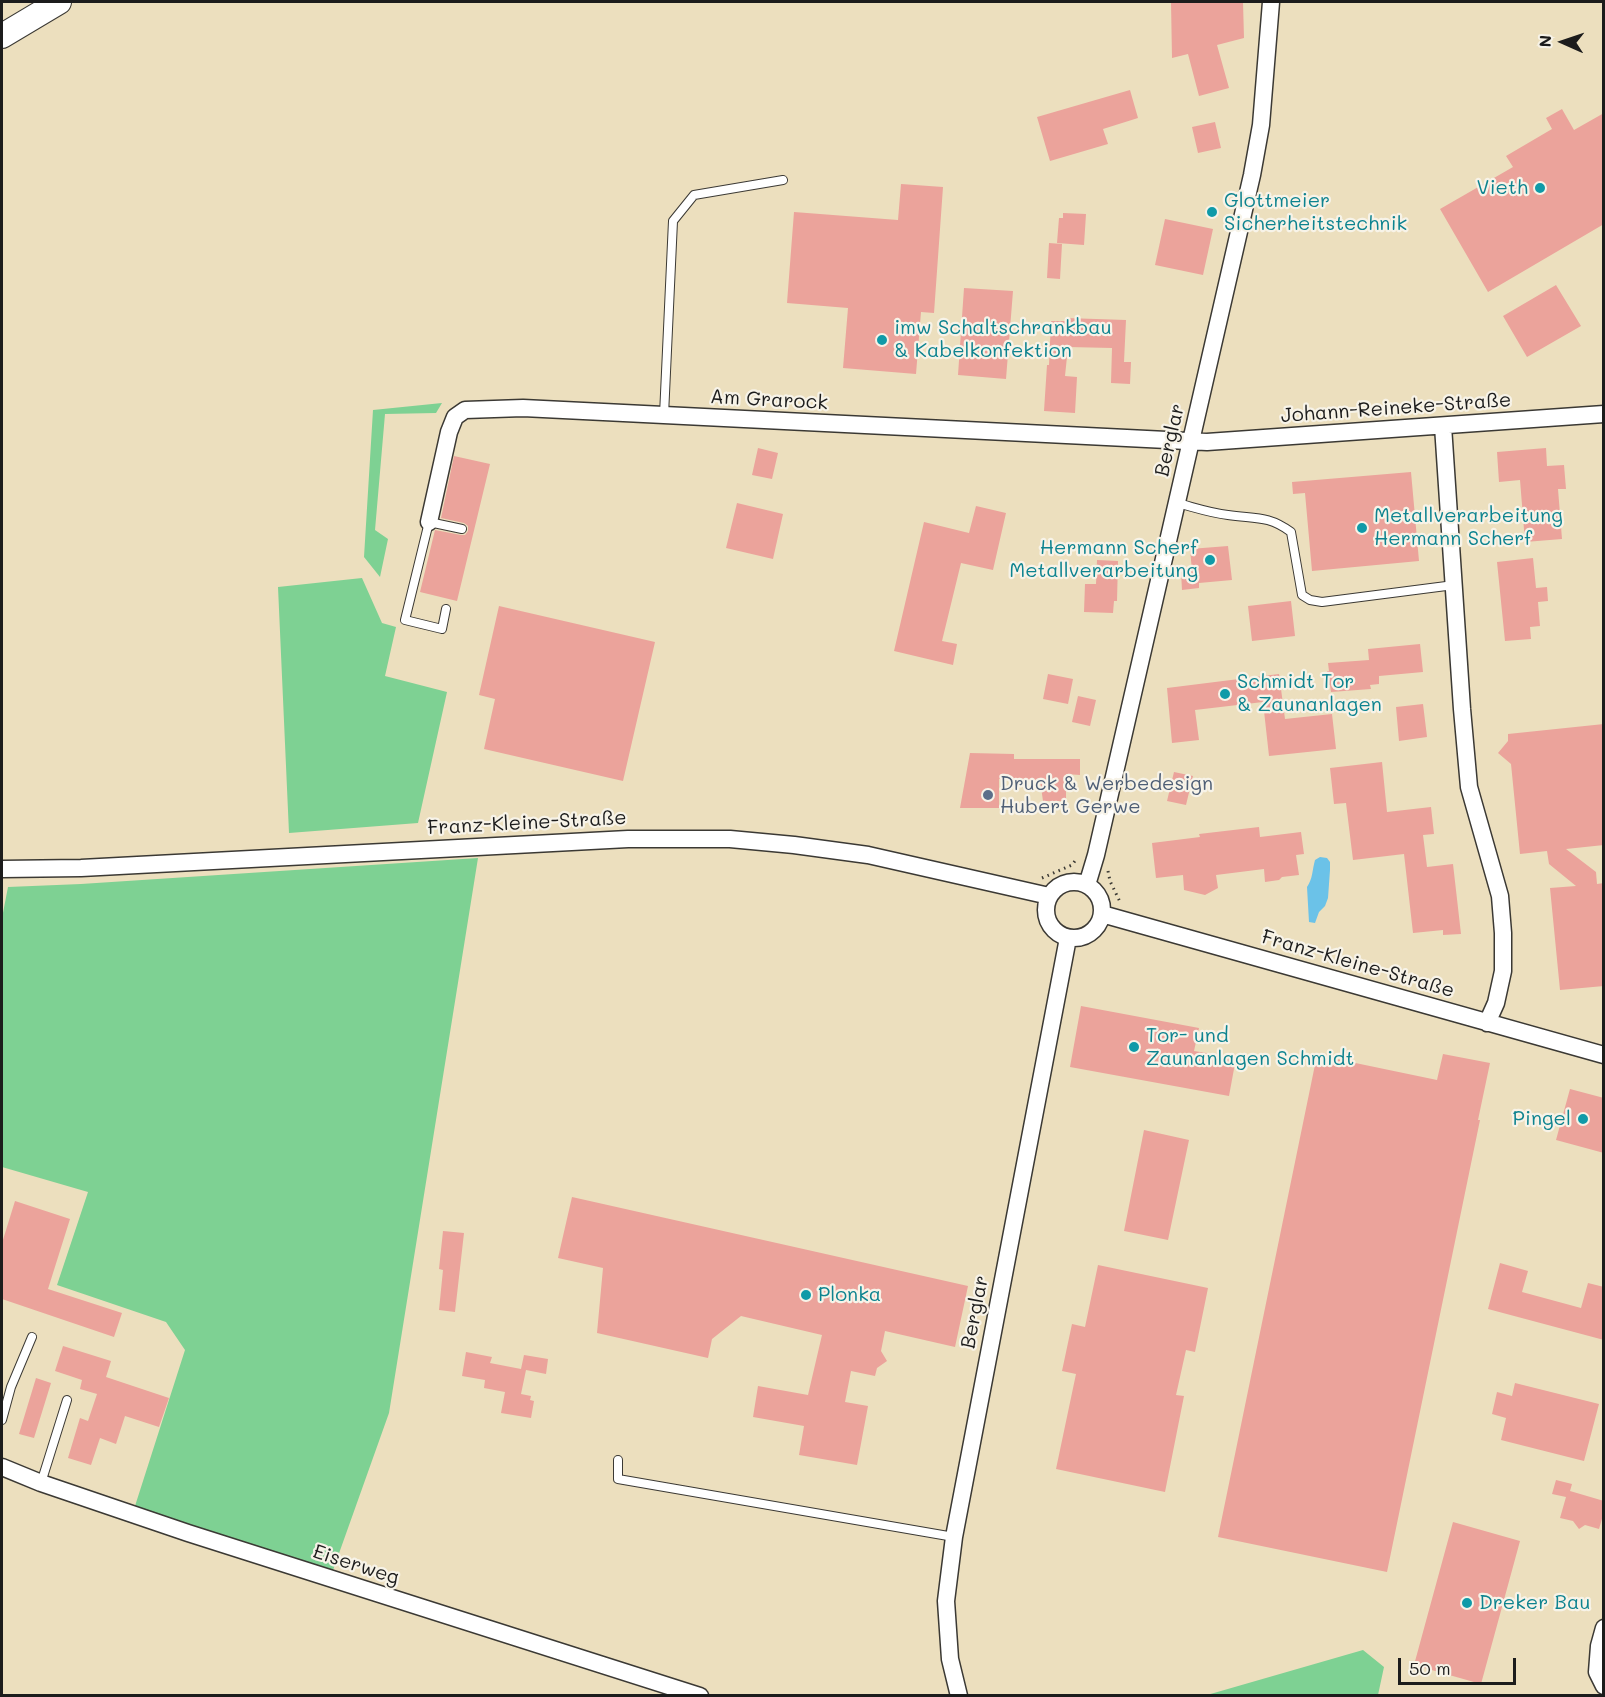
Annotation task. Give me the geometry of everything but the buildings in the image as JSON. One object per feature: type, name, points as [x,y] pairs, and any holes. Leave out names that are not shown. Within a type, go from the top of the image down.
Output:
[{"type":"main road","points":[[2,36],[59,2]]},
{"type":"street","name":"Berglar","points":[[1087,885],[1096,855],[1252,175],[1261,125],[1271,2]]},
{"type":"street","name":"Am Grarock","points":[[429,522],[449,432],[455,417],[465,410],[523,408],[1191,442]]},
{"type":"street","name":"Johann-Reineke-Straße","points":[[1191,442],[1604,414]]},
{"type":"street","points":[[1443,426],[1469,787],[1501,906],[1503,971],[1496,1003],[1487,1023]]},
{"type":"street","name":"Franz-Kleine-Straße","points":[[2,869],[81,868],[628,838],[730,839],[868,855],[1049,896]]},
{"type":"street","points":[[1069,882],[1087,885],[1099,896],[1102,905],[1099,923],[1086,936],[1068,938],[1060,935],[1048,922],[1046,914],[1049,896],[1061,885],[1069,882]]},
{"type":"street","name":"Franz-Kleine-Straße","points":[[1102,914],[1604,1055]]},
{"type":"street","name":"Berglar","points":[[959,1695],[951,1659],[946,1601],[954,1538],[1068,938]]},
{"type":"street","name":"Eiserweg","points":[[2,1467],[41,1483],[188,1533],[700,1695]]},
{"type":"street","points":[[1604,1628],[1599,1646],[1597,1672],[1604,1686]]},
{"type":"lane","points":[[664,416],[673,221],[694,195],[783,180]]},
{"type":"lane","points":[[1177,503],[1227,515],[1278,522],[1291,532],[1302,595],[1310,600],[1322,602],[1454,585]]},
{"type":"lane","points":[[446,609],[442,629],[405,620],[429,522],[462,529]]},
{"type":"lane","points":[[2,1420],[11,1387],[32,1337]]},
{"type":"lane","points":[[41,1483],[67,1400]]},
{"type":"lane","points":[[618,1460],[618,1479],[954,1538]]},
{"type":"path","points":[[1096,855],[1107,862],[1110,881],[1122,904]]},
{"type":"green space","points":[[442,403],[436,413],[385,414],[375,530],[388,539],[380,577],[364,557],[373,410]]},
{"type":"green space","points":[[362,578],[382,623],[396,627],[385,676],[447,692],[418,823],[289,833],[278,587]]},
{"type":"green space","points":[[478,858],[389,1413],[332,1573],[135,1506],[185,1350],[166,1322],[57,1285],[88,1192],[2,1167],[2,918],[8,887]]},
{"type":"green space","points":[[1363,1650],[1384,1667],[1378,1695],[1207,1695]]},
{"type":"water","points":[[1320,857],[1327,858],[1330,862],[1328,898],[1315,923],[1309,922],[1307,887],[1315,860]]},
{"type":"place","name":"Vieth","points":[[1540,188]]},
{"type":"place","name":"Glottmeier Sicherheitstechnik","points":[[1212,212]]},
{"type":"place","name":"imw Schaltschrankbau & Kabelkonfektion","points":[[882,340]]},
{"type":"place","name":"Metallverarbeitung Hermann Scherf","points":[[1362,528]]},
{"type":"place","name":"Hermann Scherf Metallverarbeitung","points":[[1210,560]]},
{"type":"place","name":"Schmidt Tor & Zaunanlagen","points":[[1225,694]]},
{"type":"place","name":"Druck & Werbedesign Hubert Gerwe","points":[[988,795]]},
{"type":"place","name":"Tor- und Zaunanlagen Schmidt","points":[[1134,1047]]},
{"type":"place","name":"Pingel","points":[[1583,1119]]},
{"type":"place","name":"Plonka","points":[[806,1295]]},
{"type":"place","name":"Dreker Bau","points":[[1467,1603]]}]
